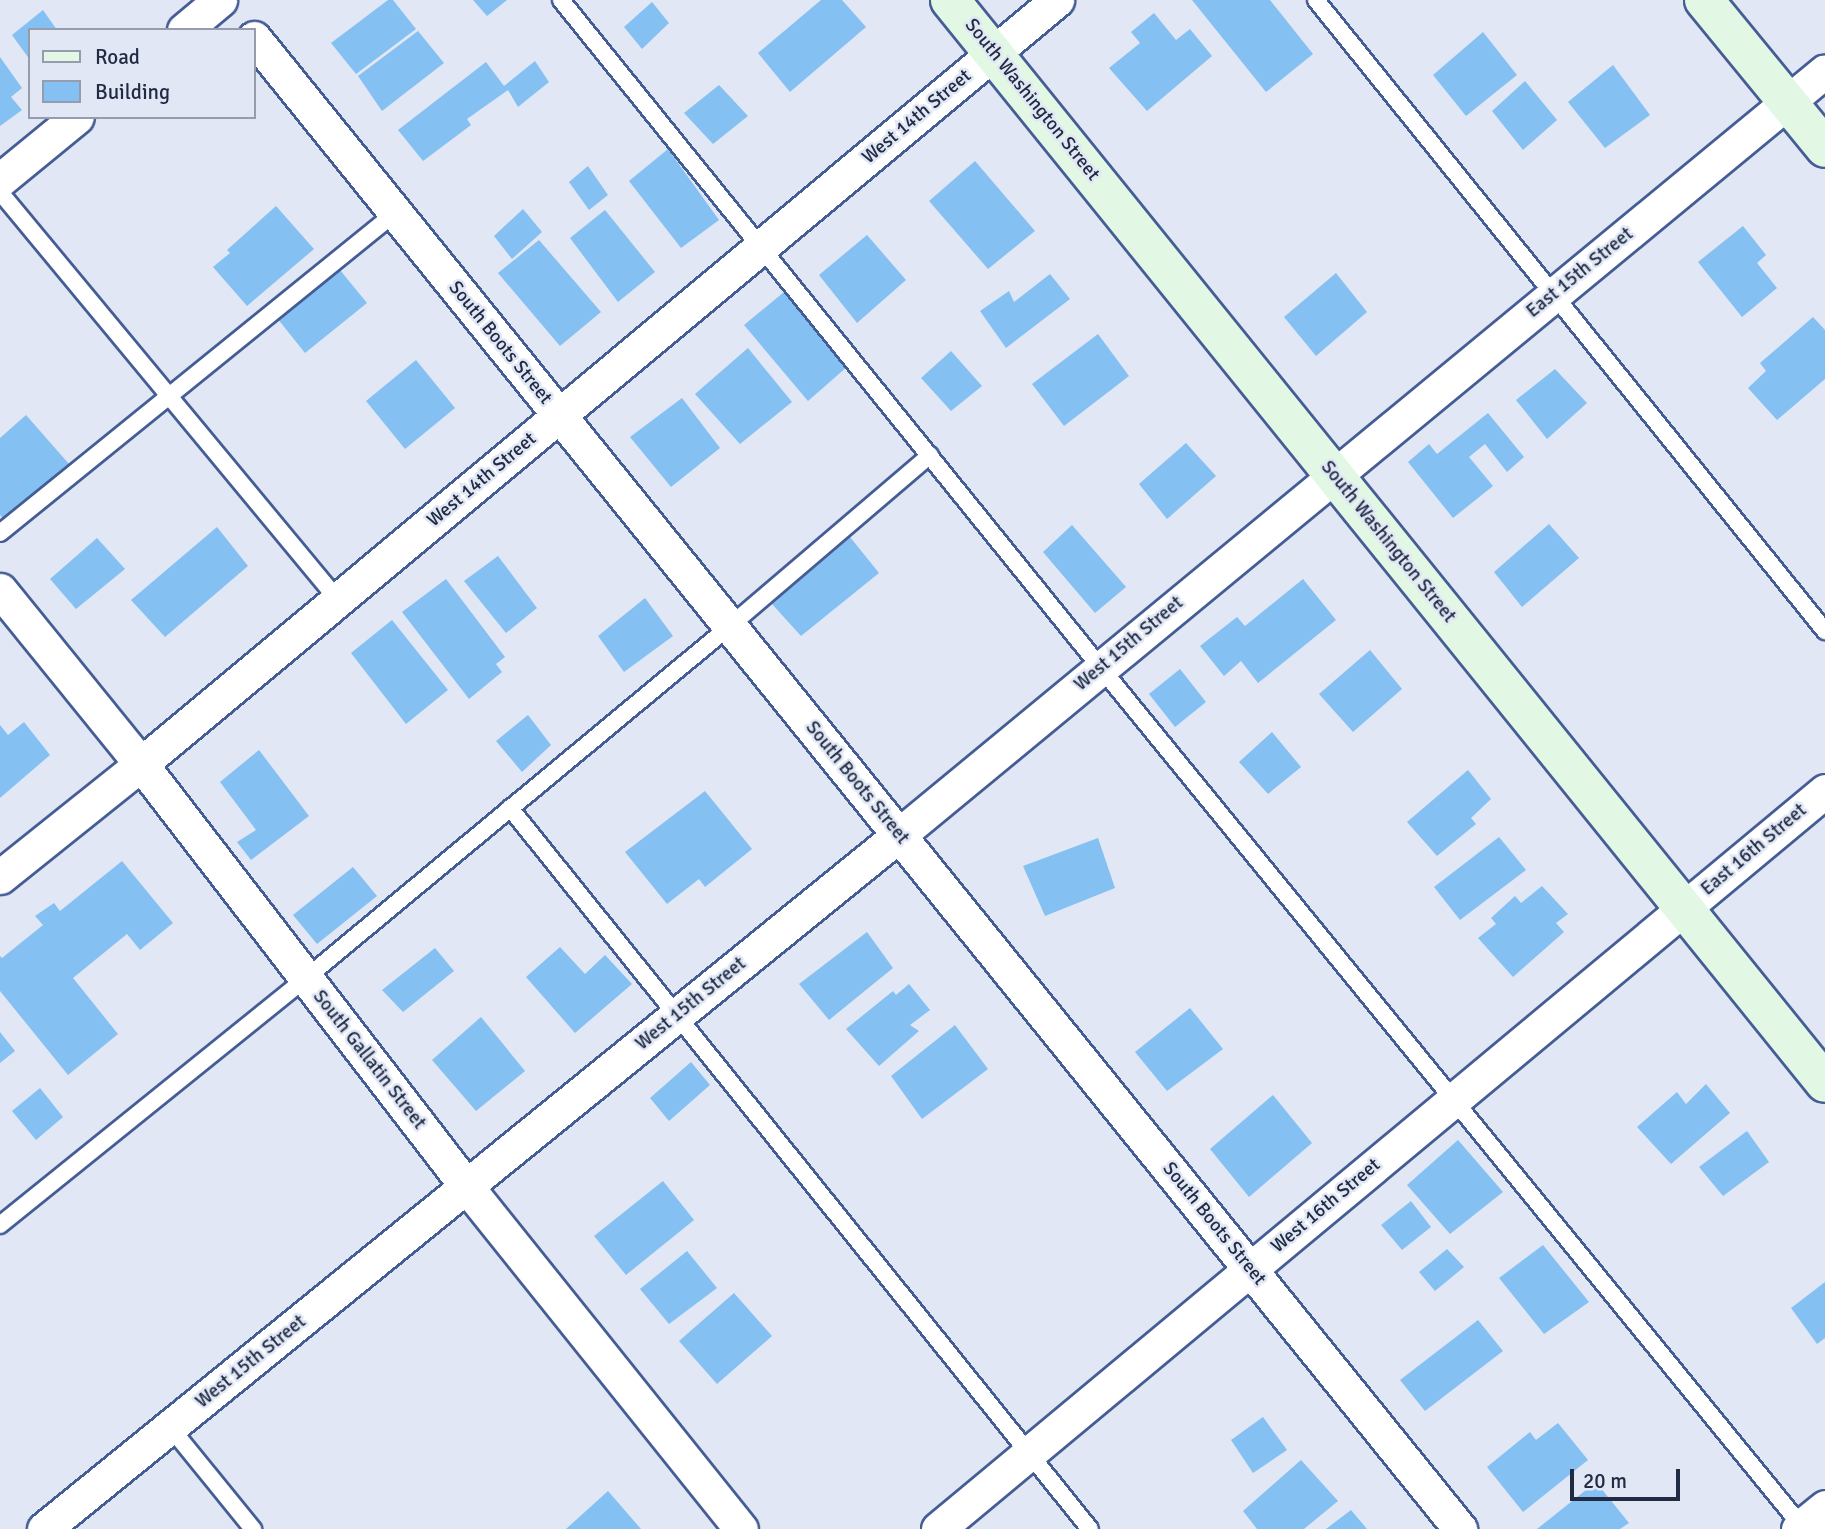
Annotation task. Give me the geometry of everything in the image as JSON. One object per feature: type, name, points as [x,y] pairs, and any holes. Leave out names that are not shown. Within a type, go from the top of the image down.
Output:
[{"type":"main road","name":"South Washington Street","points":[[950,0],[1825,1083]]},
{"type":"main road","points":[[1704,0],[1825,148]]},
{"type":"street","points":[[187,28],[222,0],[245,28]]},
{"type":"street","name":"West 14th Street","points":[[0,877],[141,764],[1057,0]]},
{"type":"street","name":"South Boots Street","points":[[256,39],[1460,1529]]},
{"type":"street","name":"East 15th Street","points":[[1334,475],[1825,71]]},
{"type":"street","points":[[0,180],[75,119]]},
{"type":"street","name":"West 15th Street","points":[[44,1529],[899,835],[1334,475]]},
{"type":"street","name":"South Gallatin Street","points":[[0,590],[141,764],[467,1187],[741,1529]]},
{"type":"street","name":"East 16th Street","points":[[1683,909],[1825,791]]},
{"type":"street","name":"West 16th Street","points":[[938,1529],[1683,909]]},
{"type":"lane","points":[[561,0],[1454,1100],[1807,1523]]},
{"type":"lane","points":[[1316,0],[1552,296],[1825,631]]},
{"type":"lane","points":[[0,192],[338,600]]},
{"type":"lane","points":[[0,533],[395,213]]},
{"type":"lane","points":[[0,1225],[306,978],[730,626],[930,455]]},
{"type":"lane","points":[[510,808],[1090,1529]]},
{"type":"lane","points":[[170,1427],[253,1529]]},
{"type":"building","points":[[388,0],[393,0],[416,29],[356,74],[331,43]]},
{"type":"building","points":[[473,0],[507,0],[487,16]]},
{"type":"building","points":[[821,0],[842,0],[866,27],[790,92],[758,53]]},
{"type":"building","points":[[1192,0],[1270,0],[1313,54],[1266,92]]},
{"type":"building","points":[[652,2],[669,23],[642,49],[624,27]]},
{"type":"building","points":[[43,10],[56,28],[28,28],[28,57],[12,35]]},
{"type":"building","points":[[1154,13],[1176,40],[1190,29],[1212,56],[1147,111],[1109,68],[1140,43],[1131,32]]},
{"type":"building","points":[[418,31],[444,63],[382,111],[358,76]]},
{"type":"building","points":[[1483,32],[1517,75],[1466,116],[1433,75]]},
{"type":"building","points":[[0,57],[22,88],[11,97],[22,110],[0,126]]},
{"type":"building","points":[[535,61],[549,82],[518,107],[508,90],[467,119],[471,125],[423,161],[398,130],[486,62],[504,86]]},
{"type":"building","points":[[1613,65],[1650,115],[1605,148],[1568,102]]},
{"type":"building","points":[[1525,81],[1557,120],[1523,150],[1492,111]]},
{"type":"building","points":[[719,85],[748,116],[713,144],[684,113]]},
{"type":"building","points":[[668,149],[719,220],[681,248],[629,181]]},
{"type":"building","points":[[975,161],[1035,231],[988,269],[929,201]]},
{"type":"building","points":[[588,166],[608,195],[589,210],[569,182]]},
{"type":"building","points":[[276,206],[314,249],[247,306],[213,267],[230,253],[227,250]]},
{"type":"building","points":[[523,209],[542,232],[512,259],[494,236]]},
{"type":"building","points":[[605,210],[655,272],[618,302],[570,238]]},
{"type":"building","points":[[1743,226],[1766,255],[1757,263],[1777,288],[1742,317],[1698,262]]},
{"type":"building","points":[[867,235],[906,280],[857,323],[819,275]]},
{"type":"building","points":[[539,240],[601,312],[560,346],[498,273]]},
{"type":"building","points":[[340,270],[367,303],[305,353],[277,318]]},
{"type":"building","points":[[1336,273],[1367,312],[1316,356],[1284,317]]},
{"type":"building","points":[[1050,274],[1070,299],[1006,348],[980,311],[1009,291],[1014,302]]},
{"type":"building","points":[[784,292],[848,366],[808,401],[744,325]]},
{"type":"building","points":[[1813,317],[1825,330],[1825,379],[1777,420],[1748,388],[1766,371],[1760,363]]},
{"type":"building","points":[[1098,334],[1129,376],[1064,426],[1032,384]]},
{"type":"building","points":[[748,348],[792,402],[740,444],[695,394]]},
{"type":"building","points":[[951,351],[982,386],[951,411],[921,378]]},
{"type":"building","points":[[416,360],[455,408],[405,449],[366,401]]},
{"type":"building","points":[[1555,369],[1587,403],[1547,439],[1516,400]]},
{"type":"building","points":[[682,398],[720,448],[671,487],[630,437]]},
{"type":"building","points":[[1488,413],[1524,457],[1507,472],[1485,444],[1469,457],[1493,486],[1453,518],[1408,462],[1429,444],[1437,454]]},
{"type":"building","points":[[26,415],[69,464],[4,520],[0,515],[0,438]]},
{"type":"building","points":[[1186,443],[1216,476],[1167,519],[1139,484]]},
{"type":"building","points":[[1549,524],[1579,558],[1522,607],[1494,572]]},
{"type":"building","points":[[1072,525],[1126,587],[1095,613],[1043,552]]},
{"type":"building","points":[[217,527],[248,566],[165,637],[131,600]]},
{"type":"building","points":[[850,537],[879,573],[801,636],[772,604]]},
{"type":"building","points":[[97,538],[125,569],[76,609],[50,579]]},
{"type":"building","points":[[498,556],[537,608],[506,633],[464,581]]},
{"type":"building","points":[[446,579],[505,657],[496,664],[502,672],[469,699],[402,612]]},
{"type":"building","points":[[1303,579],[1336,620],[1258,683],[1241,661],[1224,676],[1200,646],[1237,617],[1245,626]]},
{"type":"building","points":[[645,598],[673,636],[624,672],[598,636]]},
{"type":"building","points":[[392,620],[448,690],[406,724],[351,653]]},
{"type":"building","points":[[1370,650],[1402,689],[1353,732],[1319,694]]},
{"type":"building","points":[[1180,669],[1206,702],[1175,727],[1149,694]]},
{"type":"building","points":[[528,715],[551,745],[522,772],[496,741]]},
{"type":"building","points":[[24,722],[50,755],[0,798],[0,725],[8,735]]},
{"type":"building","points":[[1272,732],[1301,767],[1268,794],[1239,762]]},
{"type":"building","points":[[259,750],[309,816],[251,860],[237,842],[256,830],[220,782]]},
{"type":"building","points":[[1468,770],[1491,799],[1471,818],[1476,824],[1437,856],[1407,822]]},
{"type":"building","points":[[705,791],[752,849],[705,887],[699,879],[667,904],[625,852]]},
{"type":"building","points":[[1499,837],[1526,870],[1460,920],[1434,887]]},
{"type":"building","points":[[1098,838],[1115,888],[1045,916],[1023,866]]},
{"type":"building","points":[[122,861],[173,923],[140,950],[127,934],[73,978],[118,1034],[68,1075],[0,991],[0,956],[2,958],[43,925],[35,916],[54,903],[60,911]]},
{"type":"building","points":[[353,867],[377,896],[317,944],[293,915]]},
{"type":"building","points":[[1542,886],[1568,914],[1556,923],[1564,932],[1513,977],[1478,938],[1496,924],[1491,918],[1515,896],[1521,903]]},
{"type":"building","points":[[867,932],[893,968],[829,1020],[799,984]]},
{"type":"building","points":[[560,947],[585,974],[605,955],[632,984],[575,1033],[526,977]]},
{"type":"building","points":[[435,948],[454,971],[403,1012],[382,990]]},
{"type":"building","points":[[909,984],[930,1010],[910,1025],[919,1031],[879,1066],[846,1029],[893,991],[896,995]]},
{"type":"building","points":[[1190,1008],[1223,1049],[1167,1091],[1135,1052]]},
{"type":"building","points":[[481,1017],[525,1071],[476,1111],[432,1060]]},
{"type":"building","points":[[955,1025],[988,1069],[922,1119],[891,1076]]},
{"type":"building","points":[[0,1032],[15,1051],[0,1063]]},
{"type":"building","points":[[691,1062],[710,1085],[669,1121],[650,1098]]},
{"type":"building","points":[[1706,1084],[1730,1113],[1671,1164],[1637,1127],[1677,1092],[1686,1104]]},
{"type":"building","points":[[40,1088],[63,1117],[36,1140],[12,1111]]},
{"type":"building","points":[[1273,1095],[1312,1143],[1249,1197],[1210,1149]]},
{"type":"building","points":[[1747,1131],[1769,1162],[1723,1196],[1699,1167]]},
{"type":"building","points":[[1458,1140],[1503,1192],[1450,1234],[1407,1185]]},
{"type":"building","points":[[663,1181],[694,1220],[626,1275],[594,1236]]},
{"type":"building","points":[[1411,1201],[1431,1227],[1402,1250],[1381,1225]]},
{"type":"building","points":[[1543,1245],[1589,1302],[1544,1334],[1499,1278]]},
{"type":"building","points":[[1447,1249],[1464,1267],[1435,1291],[1419,1272]]},
{"type":"building","points":[[687,1251],[717,1288],[669,1324],[640,1289]]},
{"type":"building","points":[[1825,1282],[1825,1338],[1817,1344],[1791,1308]]},
{"type":"building","points":[[734,1293],[772,1336],[717,1384],[679,1341]]},
{"type":"building","points":[[1478,1320],[1503,1351],[1425,1411],[1400,1380]]},
{"type":"building","points":[[1263,1417],[1287,1450],[1253,1473],[1231,1440]]},
{"type":"building","points":[[1558,1423],[1588,1460],[1523,1512],[1487,1467],[1530,1432],[1536,1440]]},
{"type":"building","points":[[1301,1460],[1338,1501],[1304,1529],[1257,1529],[1243,1511]]},
{"type":"building","points":[[1596,1482],[1629,1523],[1620,1529],[1537,1529]]},
{"type":"building","points":[[608,1491],[641,1529],[566,1529]]},
{"type":"building","points":[[1351,1510],[1367,1529],[1326,1529]]}]
